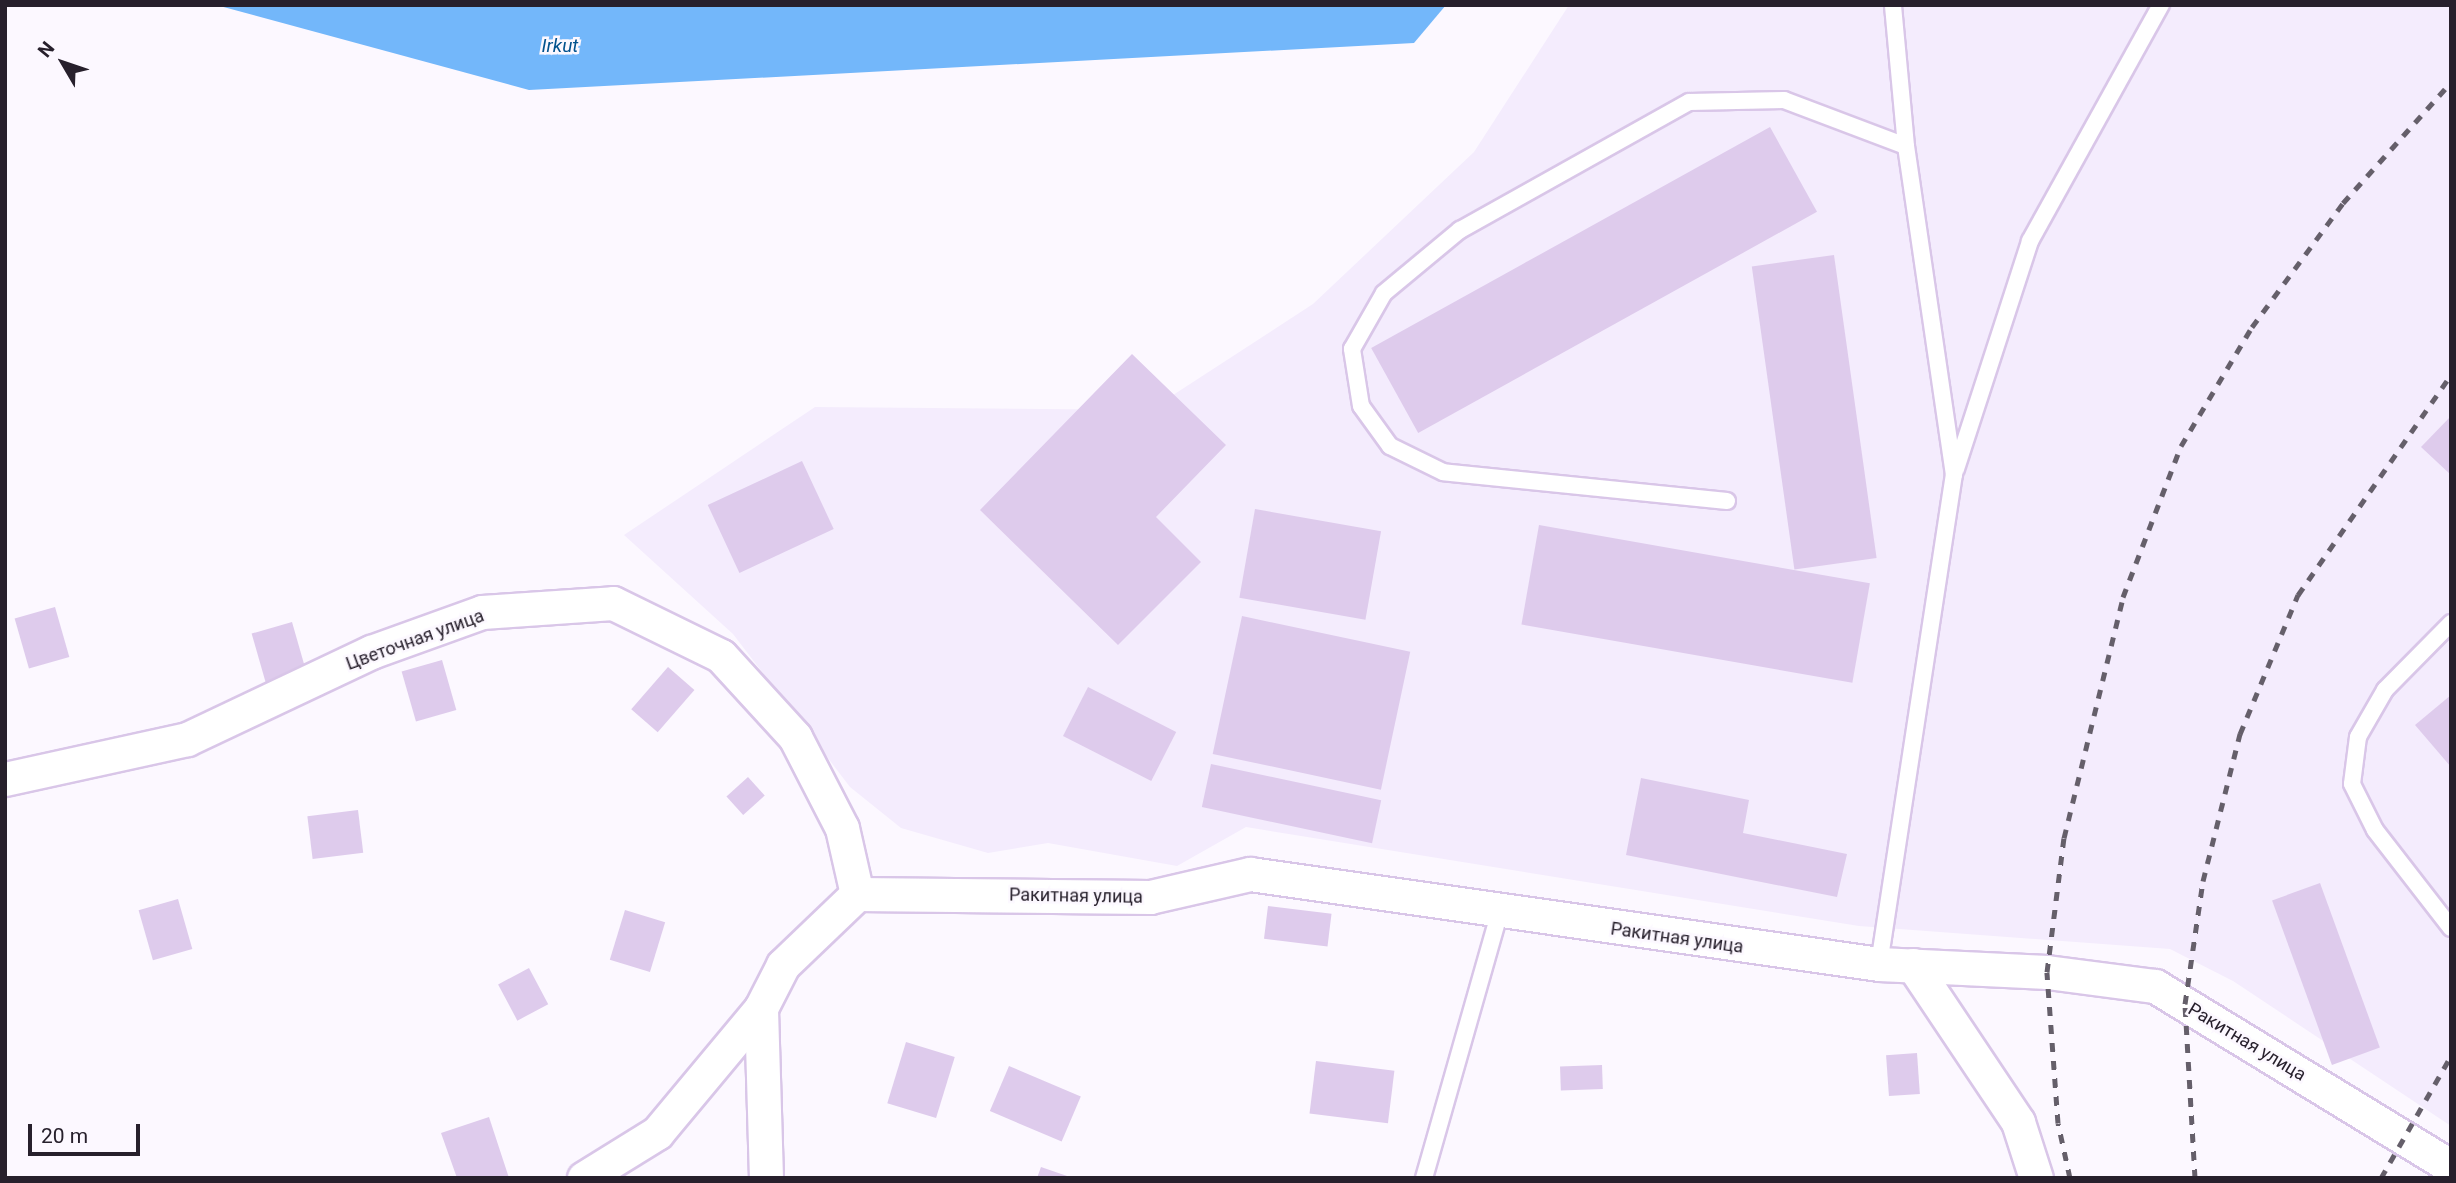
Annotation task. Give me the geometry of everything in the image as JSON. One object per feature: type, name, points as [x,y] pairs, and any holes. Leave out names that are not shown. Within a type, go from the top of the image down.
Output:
[{"type":"street","name":"Цветочная улица","points":[[5,779],[187,739],[371,652],[482,612],[613,603],[722,656],[795,737],[842,828],[857,894]]},
{"type":"street","name":"Ракитная улица","points":[[857,894],[1150,897],[1250,874],[1500,914],[1879,964],[2047,972],[2155,986],[2451,1167]]},
{"type":"street","points":[[584,1178],[657,1133],[761,1008],[783,965],[857,894]]},
{"type":"street","points":[[1913,965],[2018,1122],[2036,1178]]},
{"type":"street","points":[[761,1008],[766,1178]]},
{"type":"lane","points":[[1893,5],[1906,146],[1954,475]]},
{"type":"lane","points":[[1879,964],[1954,475],[2030,241],[2161,5]]},
{"type":"lane","points":[[1727,501],[1443,472],[1390,446],[1360,406],[1352,349],[1384,293],[1460,230],[1689,102],[1784,100],[1906,146]]},
{"type":"lane","points":[[2451,623],[2385,690],[2358,737],[2352,784],[2375,830],[2451,928]]},
{"type":"lane","points":[[1424,1178],[1500,914]]},
{"type":"shaded area","points":[[1569,5],[2451,5],[2451,1126],[2233,981],[2170,949],[1859,926],[1246,827],[1177,866],[1048,843],[988,853],[901,828],[850,787],[733,634],[624,535],[815,407],[1150,410],[1313,304],[1474,152]]},
{"type":"water","name":"Irkut","points":[[216,5],[1446,5],[1414,43],[529,90]]},
{"type":"building","points":[[1770,127],[1817,212],[1418,433],[1371,348]]},
{"type":"building","points":[[1834,255],[1877,558],[1794,570],[1752,267]]},
{"type":"building","points":[[1132,354],[1226,445],[1156,517],[1201,562],[1118,645],[980,510]]},
{"type":"building","points":[[2451,416],[2451,475],[2421,447]]},
{"type":"building","points":[[802,461],[834,529],[739,573],[708,505]]},
{"type":"building","points":[[1255,509],[1381,531],[1365,620],[1239,598]]},
{"type":"building","points":[[1539,525],[1870,583],[1852,683],[1521,624]]},
{"type":"building","points":[[55,607],[69,657],[29,669],[15,619]]},
{"type":"building","points":[[1242,616],[1410,652],[1381,790],[1213,754]]},
{"type":"building","points":[[292,622],[306,672],[266,684],[252,634]]},
{"type":"building","points":[[442,660],[456,710],[416,722],[402,672]]},
{"type":"building","points":[[668,667],[694,690],[658,732],[631,709]]},
{"type":"building","points":[[1088,687],[1176,732],[1151,781],[1063,736]]},
{"type":"building","points":[[2451,695],[2451,767],[2415,725]]},
{"type":"building","points":[[1211,764],[1381,800],[1372,843],[1202,807]]},
{"type":"building","points":[[748,777],[765,796],[743,815],[726,796]]},
{"type":"building","points":[[1641,778],[1749,800],[1743,833],[1847,854],[1837,897],[1626,855]]},
{"type":"building","points":[[358,810],[363,853],[313,859],[307,816]]},
{"type":"building","points":[[2320,883],[2380,1047],[2332,1065],[2272,900]]},
{"type":"building","points":[[178,899],[192,949],[153,960],[139,910]]},
{"type":"building","points":[[1268,906],[1332,914],[1328,947],[1264,939]]},
{"type":"building","points":[[625,910],[665,922],[650,972],[610,960]]},
{"type":"building","points":[[529,968],[548,1004],[517,1021],[498,984]]},
{"type":"building","points":[[906,1042],[955,1057],[936,1118],[887,1103]]},
{"type":"building","points":[[1917,1053],[1920,1094],[1889,1096],[1886,1055]]},
{"type":"building","points":[[1316,1061],[1394,1071],[1388,1123],[1310,1114]]},
{"type":"building","points":[[1602,1065],[1603,1089],[1561,1090],[1560,1066]]},
{"type":"building","points":[[1009,1066],[1081,1096],[1062,1142],[990,1111]]},
{"type":"building","points":[[489,1117],[509,1178],[457,1178],[441,1133]]},
{"type":"building","points":[[1041,1167],[1070,1177],[1070,1178],[1037,1178]]},
{"type":"railway","points":[[2070,1178],[2058,1123],[2047,972],[2064,838],[2123,597],[2181,446],[2252,327],[2343,203],[2451,82]]},
{"type":"railway","points":[[2195,1178],[2185,1004],[2203,881],[2240,734],[2298,595],[2451,375]]},
{"type":"railway","points":[[2381,1178],[2451,1056]]}]
